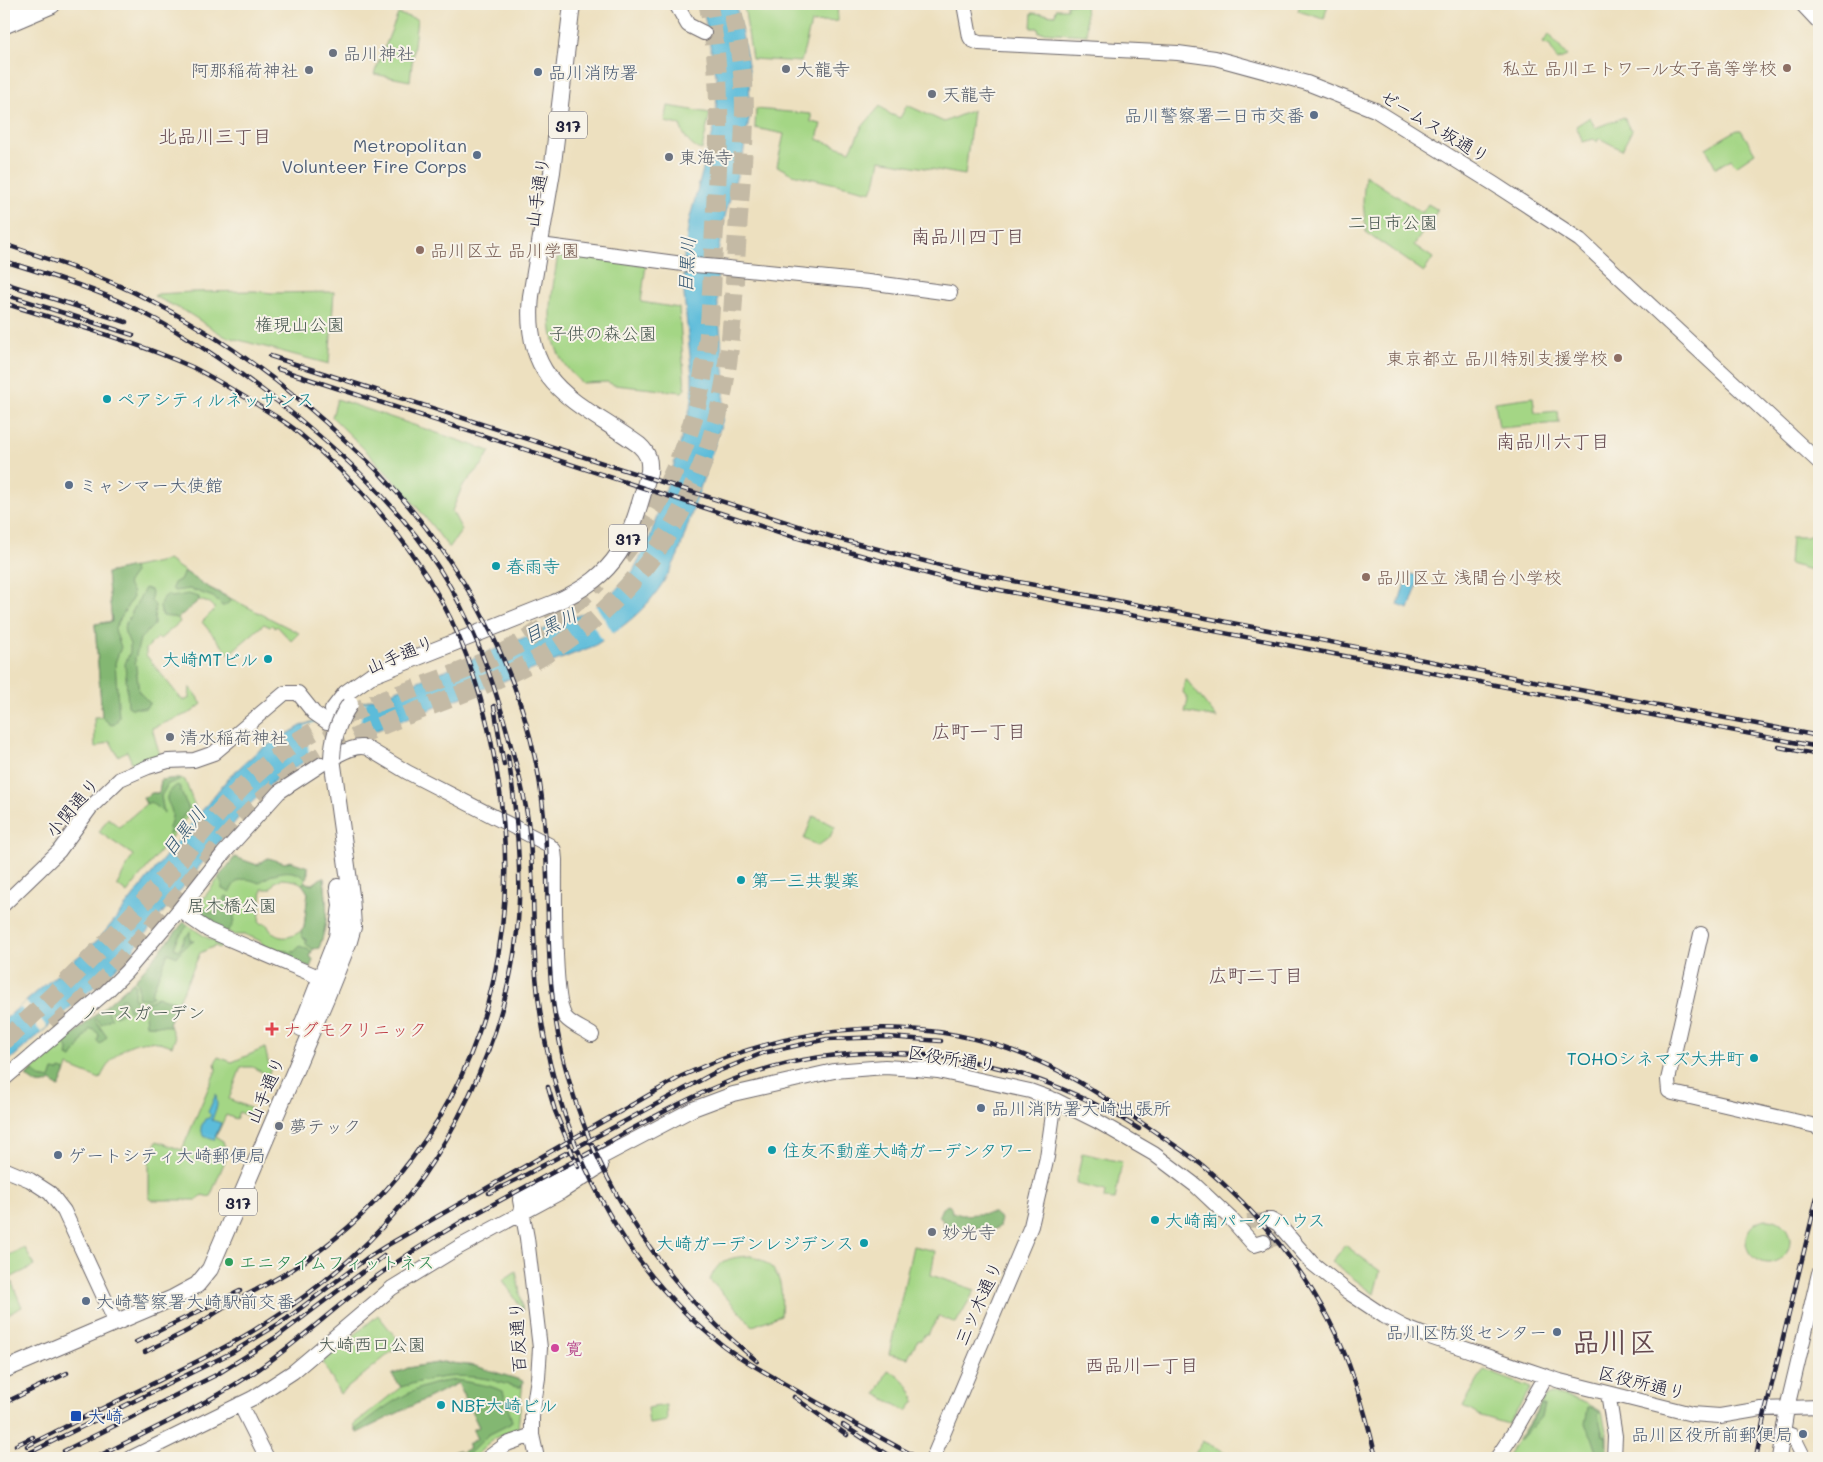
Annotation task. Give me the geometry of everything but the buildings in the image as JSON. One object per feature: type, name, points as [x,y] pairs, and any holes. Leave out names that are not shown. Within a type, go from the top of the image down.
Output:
[{"type":"highway","points":[[4,9],[15,4]]},
{"type":"highway","points":[[4,24],[52,4]]},
{"type":"main road","name":"山手通り","points":[[4,1370],[114,1319],[188,1279],[202,1261],[337,937],[341,906],[327,761],[330,716],[346,692],[370,676],[554,603],[579,591],[599,577],[613,563],[625,545],[650,472],[647,454],[639,445],[572,401],[554,386],[537,356],[531,333],[531,296],[552,172],[572,4]]},
{"type":"main road","name":"山手通り","points":[[4,1358],[185,1292],[197,1285],[206,1275],[322,1007],[353,927],[353,913],[327,761],[335,733],[343,714],[350,704],[360,694],[382,681],[561,611],[584,600],[616,574],[639,534],[656,483],[659,464],[655,449],[646,438],[570,387],[550,363],[542,338],[539,310],[568,126],[582,4]]},
{"type":"street","points":[[676,4],[688,25],[704,34]]},
{"type":"street","name":"ゼームス坂通り","points":[[964,4],[969,34],[975,42],[1178,53],[1202,56],[1228,61],[1312,84],[1376,110],[1580,240],[1819,462]]},
{"type":"street","points":[[1802,4],[1819,22]]},
{"type":"street","points":[[548,246],[683,264],[868,282],[950,293]]},
{"type":"street","name":"小関通り","points":[[4,904],[59,851],[91,807],[120,779],[168,761],[194,760],[214,753],[285,693],[298,693],[314,713],[330,716]]},
{"type":"street","points":[[4,1079],[106,992],[126,972],[223,854],[279,792],[327,761],[356,747],[363,746],[407,772],[550,845],[554,850],[556,955],[560,1004],[566,1018],[592,1034]]},
{"type":"street","points":[[178,910],[208,930],[321,978]]},
{"type":"street","points":[[1701,934],[1668,1080],[1669,1090],[1673,1094],[1816,1126],[1819,1129]]},
{"type":"street","name":"区役所通り","points":[[240,1407],[293,1372],[392,1288],[521,1207],[561,1192],[605,1164],[612,1151],[692,1109],[733,1094],[834,1071],[885,1067],[938,1071],[1030,1091],[1055,1100],[1128,1138],[1154,1154],[1195,1185],[1259,1244]]},
{"type":"street","name":"三ツ木通り","points":[[933,1458],[1031,1226],[1047,1157],[1055,1100]]},
{"type":"street","points":[[4,1169],[43,1188],[50,1193],[64,1210],[114,1319]]},
{"type":"street","name":"百反通り","points":[[521,1207],[527,1238],[540,1348],[532,1417],[532,1434],[537,1458]]},
{"type":"street","points":[[1232,1220],[1247,1221]]},
{"type":"street","name":"区役所通り","points":[[1266,1220],[1271,1220],[1278,1224],[1312,1263],[1348,1292],[1404,1327],[1546,1376],[1692,1414],[1712,1416],[1761,1410],[1819,1407]]},
{"type":"street","name":"区役所通り","points":[[1283,1237],[1296,1245]]},
{"type":"street","points":[[1779,1458],[1787,1408],[1819,1273]]},
{"type":"street","points":[[1497,1458],[1546,1376]]},
{"type":"street","points":[[1608,1393],[1615,1436],[1614,1458]]},
{"type":"street","points":[[131,1458],[240,1407]]},
{"type":"street","points":[[140,1458],[240,1407]]},
{"type":"street","points":[[240,1407],[263,1458]]},
{"type":"street","points":[[240,1407],[267,1458]]},
{"type":"street","points":[[1783,1432],[1793,1436],[1804,1458]]},
{"type":"street","points":[[488,1458],[507,1444],[532,1434]]},
{"type":"green space","points":[[837,4],[838,21],[811,23],[801,62],[752,59],[744,5]]},
{"type":"green space","points":[[1067,4],[1085,4],[1087,35],[1039,32],[1038,28],[1031,28],[1032,13],[1055,15],[1056,9],[1067,9]]},
{"type":"green space","points":[[1300,4],[1328,4],[1324,19],[1298,11]]},
{"type":"green space","points":[[398,14],[417,19],[410,81],[374,74]]},
{"type":"green space","points":[[1549,34],[1567,56],[1557,60],[1550,46],[1543,43]]},
{"type":"green space","points":[[907,105],[944,122],[973,110],[965,175],[880,160],[876,180],[871,192],[792,174],[777,166],[784,134],[755,128],[756,109],[811,114],[811,122],[821,124],[817,139],[850,151],[862,127],[880,106],[890,114],[900,118]]},
{"type":"green space","points":[[668,106],[710,113],[702,150],[691,144],[680,125],[665,122]]},
{"type":"green space","points":[[1590,117],[1595,128],[1624,117],[1629,128],[1632,130],[1622,150],[1599,138],[1597,142],[1594,139],[1583,142],[1576,126]]},
{"type":"green space","points":[[1737,130],[1741,130],[1755,153],[1736,166],[1731,159],[1716,168],[1706,148]]},
{"type":"green space","name":"二日市公園","points":[[1365,175],[1422,213],[1428,204],[1438,210],[1414,245],[1433,258],[1424,272],[1366,232],[1363,201]]},
{"type":"green space","name":"子供の森公園","points":[[558,254],[646,265],[641,302],[679,308],[685,389],[682,392],[614,385],[607,382],[582,383],[568,369],[559,355],[551,323],[551,306]]},
{"type":"green space","name":"権現山公園","points":[[255,291],[272,293],[334,292],[329,364],[224,336],[188,313],[154,296],[158,294],[192,292]]},
{"type":"green space","points":[[1533,397],[1535,413],[1558,411],[1559,423],[1499,428],[1495,402]]},
{"type":"green space","points":[[337,399],[490,451],[482,465],[462,487],[452,511],[462,530],[449,548],[393,480],[332,417]]},
{"type":"green space","points":[[1819,532],[1819,566],[1815,571],[1789,564],[1791,537],[1807,537]]},
{"type":"green space","points":[[168,560],[206,586],[299,633],[291,641],[277,626],[275,628],[272,625],[270,627],[264,624],[229,654],[202,622],[215,609],[209,603],[199,600],[178,618],[180,622],[160,639],[157,638],[146,649],[146,655],[182,700],[189,698],[190,687],[202,704],[192,712],[152,728],[161,759],[135,770],[127,751],[118,756],[110,741],[95,748],[94,717],[102,717],[95,624],[112,621],[107,573]]},
{"type":"green space","points":[[133,567],[134,574],[127,584],[132,591],[133,597],[115,628],[121,647],[115,663],[119,717],[115,724],[111,725],[102,717],[95,624],[112,622],[107,573]]},
{"type":"green space","points":[[184,571],[232,600],[222,606],[213,597],[190,589],[174,591],[172,588],[174,583],[181,579]]},
{"type":"green space","points":[[145,588],[152,591],[151,601],[155,605],[154,625],[140,639],[135,659],[139,692],[150,703],[146,708],[131,708],[128,706],[125,664],[130,652],[130,644],[124,627]]},
{"type":"green space","points":[[188,594],[199,597],[199,600],[178,618],[163,616],[160,604],[164,597],[167,595],[172,597]]},
{"type":"green space","points":[[1185,679],[1217,718],[1185,712],[1188,699],[1183,692]]},
{"type":"green space","points":[[179,778],[185,780],[195,807],[127,893],[117,885],[133,855],[99,832],[108,818],[119,827],[146,804],[143,798],[152,793],[159,793],[161,780]]},
{"type":"green space","points":[[179,778],[179,780],[168,784],[161,796],[164,813],[150,802],[147,804],[143,798],[152,793],[159,793],[161,780]]},
{"type":"green space","points":[[177,785],[181,787],[181,792],[189,809],[169,835],[172,812],[167,798],[171,790]]},
{"type":"green space","points":[[813,816],[835,826],[830,837],[818,846],[804,839]]},
{"type":"green space","name":"居木橋公園","points":[[235,857],[257,865],[268,858],[285,863],[290,861],[308,867],[308,877],[304,881],[310,884],[324,878],[326,921],[319,948],[313,949],[310,956],[313,960],[268,951],[260,941],[246,935],[234,935],[193,912]],"holes":[[[281,879],[300,883],[308,893],[304,928],[289,937],[274,934],[267,924],[259,923],[262,889],[270,889],[275,882]]]},
{"type":"green space","points":[[235,857],[257,865],[268,858],[285,863],[290,861],[308,867],[306,879],[295,873],[276,873],[259,883],[246,879],[238,881],[230,892],[222,889],[222,882],[218,878]]},
{"type":"green space","points":[[321,878],[324,878],[326,921],[319,948],[313,949],[306,944],[306,939],[303,938],[301,931],[304,928],[308,893],[302,884],[304,882],[312,885]]},
{"type":"green space","points":[[226,896],[230,898],[234,916],[233,924],[227,932],[209,924],[193,912],[201,901],[205,909],[210,913],[218,912]]},
{"type":"green space","name":"ノースガーデン","points":[[184,922],[221,945],[220,948],[215,946],[200,953],[169,1023],[175,1039],[172,1046],[149,1041],[129,1046],[113,1059],[100,1079],[68,1066],[59,1087],[51,1081],[38,1084],[26,1076],[135,980]]},
{"type":"green space","points":[[184,922],[188,925],[178,938],[174,948],[179,950],[185,937],[190,932],[190,941],[194,941],[183,948],[177,957],[168,953],[151,994],[154,996],[148,999],[138,998],[138,983],[135,980]]},
{"type":"green space","points":[[300,946],[311,951],[310,956],[313,960],[310,968],[276,954],[280,950],[294,952]]},
{"type":"green space","points":[[133,982],[135,984],[134,999],[139,1002],[140,1009],[129,1011],[125,999],[122,998],[120,1001],[125,1012],[115,1016],[109,1008],[107,1011],[112,1018],[101,1024],[97,1019],[95,1020],[107,1037],[100,1044],[97,1041],[98,1033],[92,1029],[89,1030],[72,1058],[67,1056],[68,1049],[64,1043]]},
{"type":"green space","points":[[157,997],[178,1002],[169,1023],[171,1026],[146,1025],[144,1002],[151,1001]]},
{"type":"green space","points":[[265,1048],[270,1070],[268,1075],[252,1067],[241,1067],[229,1099],[252,1109],[248,1116],[239,1112],[236,1119],[226,1115],[216,1137],[223,1141],[227,1156],[210,1197],[202,1195],[197,1200],[149,1199],[149,1157],[157,1141],[182,1150],[216,1070],[215,1063],[218,1057],[232,1062]]},
{"type":"green space","points":[[60,1069],[66,1071],[59,1087],[51,1081],[38,1084],[26,1076],[33,1071],[40,1077],[50,1079],[53,1070],[59,1071]]},
{"type":"green space","points":[[1082,1153],[1122,1162],[1115,1200],[1104,1199],[1105,1191],[1076,1184]]},
{"type":"green space","points":[[948,1205],[951,1207],[952,1212],[962,1215],[994,1213],[1001,1219],[999,1227],[990,1231],[981,1228],[951,1228],[947,1233],[944,1232],[944,1223],[939,1215],[942,1208]]},
{"type":"green space","points":[[1764,1219],[1772,1219],[1784,1225],[1790,1241],[1784,1257],[1772,1263],[1764,1263],[1752,1257],[1746,1245],[1746,1237],[1752,1225]]},
{"type":"green space","points":[[1345,1245],[1380,1271],[1374,1294],[1332,1262]]},
{"type":"green space","points":[[913,1246],[935,1251],[931,1275],[975,1290],[956,1323],[939,1316],[928,1334],[925,1334],[921,1340],[917,1341],[908,1358],[889,1354]]},
{"type":"green space","points":[[25,1248],[34,1266],[10,1278],[22,1307],[5,1316],[4,1257]]},
{"type":"green space","points":[[751,1256],[763,1261],[772,1268],[781,1287],[781,1315],[753,1326],[710,1280],[721,1263],[726,1260]]},
{"type":"green space","points":[[516,1271],[523,1310],[523,1311],[503,1280]]},
{"type":"green space","name":"大崎西口公園","points":[[378,1315],[401,1344],[340,1394],[323,1362]]},
{"type":"green space","points":[[443,1362],[475,1366],[523,1381],[518,1428],[495,1438],[473,1458],[439,1458],[458,1450],[460,1453],[470,1448],[468,1444],[477,1439],[473,1430],[479,1427],[458,1383],[357,1433],[354,1424],[401,1387],[392,1375],[408,1368]]},
{"type":"green space","points":[[443,1362],[475,1366],[523,1381],[521,1387],[517,1387],[487,1379],[464,1376],[433,1379],[401,1387],[392,1375],[408,1368]]},
{"type":"green space","points":[[888,1370],[902,1379],[911,1391],[915,1401],[907,1411],[876,1394]]},
{"type":"green space","points":[[1484,1370],[1531,1388],[1508,1424],[1478,1415],[1463,1406]]},
{"type":"green space","points":[[456,1380],[489,1386],[503,1391],[512,1421],[510,1424],[488,1435],[465,1458],[439,1458],[458,1450],[460,1453],[470,1448],[468,1444],[477,1439],[473,1430],[479,1427],[458,1383],[357,1433],[356,1429],[379,1411],[402,1397],[427,1386]]},
{"type":"green space","points":[[1551,1394],[1583,1402],[1602,1412],[1607,1436],[1607,1458],[1506,1458],[1546,1396]]},
{"type":"green space","points":[[666,1405],[667,1421],[649,1424],[647,1408]]},
{"type":"green space","points":[[1541,1405],[1544,1405],[1541,1417],[1519,1441]]},
{"type":"green space","points":[[1588,1407],[1601,1413],[1598,1414],[1603,1436],[1606,1436],[1607,1456],[1599,1458],[1592,1437],[1585,1424]]},
{"type":"green space","points":[[1202,1441],[1225,1452],[1221,1458],[1193,1458]]},
{"type":"water","name":"目黒川","points":[[702,4],[736,4],[749,69],[750,113],[743,156],[726,212],[717,257],[718,308],[725,380],[722,422],[678,555],[662,585],[634,617],[594,646],[310,758],[274,781],[247,807],[124,961],[4,1065],[4,1020],[100,938],[229,777],[258,751],[301,726],[377,698],[591,610],[613,593],[633,571],[649,540],[676,458],[692,401],[692,376],[684,295],[684,256],[689,221],[716,121],[717,80]]},
{"type":"water","points":[[1408,573],[1420,577],[1409,609],[1398,605]]},
{"type":"water","points":[[216,1094],[217,1106],[212,1120],[221,1123],[214,1140],[203,1136],[201,1127],[205,1119],[211,1115],[208,1112]]},
{"type":"pier","points":[[595,604],[615,636],[604,643],[584,611]]},
{"type":"pier","points":[[369,701],[365,704],[362,712],[358,739],[310,759],[305,726]]},
{"type":"pier","points":[[26,1001],[47,1027],[41,1032],[21,1008],[17,1009]]},
{"type":"tunnel","points":[[622,556],[652,514],[685,444],[699,394],[707,350],[719,111],[716,58],[708,4]]},
{"type":"tunnel","points":[[54,1028],[117,966],[161,917],[233,830],[283,783],[330,750],[393,721],[489,683],[551,651],[586,626],[617,598],[645,566],[669,532],[689,495],[705,457],[718,416],[728,357],[733,307],[744,128],[744,91],[741,58],[731,4]]},
{"type":"tunnel","points":[[4,1041],[106,943],[163,880],[237,792],[253,776],[289,747],[341,717],[452,675],[506,651],[555,620],[598,582]]},
{"type":"tunnel","points":[[1247,1221],[1266,1220]]},
{"type":"tunnel","points":[[1264,1242],[1283,1237]]},
{"type":"railway","points":[[4,244],[85,272],[133,292],[192,324],[248,360],[301,401],[375,468],[410,507],[459,575],[480,611],[514,687],[527,726],[537,767],[546,848],[551,983],[559,1038],[572,1092],[592,1144],[616,1193],[645,1240],[678,1284],[716,1324],[757,1361]]},
{"type":"railway","points":[[4,261],[77,284],[119,301],[158,320],[212,354],[264,391],[337,451],[403,519],[440,570],[462,609],[472,629],[502,714],[521,784],[530,834],[536,976],[546,1047],[565,1116],[577,1149],[608,1213],[627,1243],[659,1284],[682,1310],[721,1344],[743,1360],[918,1458]]},
{"type":"railway","points":[[4,283],[126,322]]},
{"type":"railway","points":[[4,294],[133,335]]},
{"type":"railway","points":[[4,303],[123,340],[192,367],[232,389],[288,425],[315,446],[375,507],[411,552],[441,600],[469,661],[476,682],[496,767],[503,822],[505,877],[502,930],[493,983],[478,1034],[457,1084],[431,1131],[398,1176],[362,1215],[322,1249],[293,1269],[190,1329],[145,1352]]},
{"type":"railway","points":[[270,356],[839,539],[967,572],[1819,736]]},
{"type":"railway","points":[[278,369],[791,536],[958,582],[1819,747]]},
{"type":"railway","points":[[494,706],[504,765]]},
{"type":"railway","points":[[1779,747],[1819,755]]},
{"type":"railway","points":[[27,1446],[213,1354],[280,1313],[320,1285],[369,1241],[397,1210],[423,1175],[447,1138],[468,1098],[500,1016],[510,974],[519,910],[519,866],[514,800],[508,756]]},
{"type":"railway","points":[[21,1457],[231,1353],[285,1320],[367,1258],[386,1246],[682,1076],[726,1057],[772,1043],[818,1033],[865,1029],[911,1029],[958,1035],[1004,1048],[1049,1066],[1119,1107],[1202,1165],[1227,1187],[1250,1210],[1293,1262],[1328,1318],[1354,1379],[1376,1458]]},
{"type":"railway","points":[[489,1193],[714,1073],[763,1053],[827,1039],[888,1037],[941,1041]]},
{"type":"railway","points":[[95,1458],[154,1429],[250,1375],[380,1274],[450,1228],[681,1103],[718,1086],[770,1068],[824,1057],[879,1053],[933,1056],[987,1065],[1040,1081],[1091,1102],[1139,1129]]},
{"type":"railway","points":[[548,1087],[555,1111],[578,1167]]},
{"type":"railway","points":[[1756,1458],[1764,1417],[1819,1189]]},
{"type":"railway","points":[[64,1451],[216,1375],[278,1336],[384,1256]]},
{"type":"railway","points":[[136,1342],[240,1291]]},
{"type":"railway","points":[[4,1403],[67,1373]]},
{"type":"railway","points":[[794,1397],[847,1435]]},
{"type":"railway","points":[[843,1425],[893,1458]]},
{"type":"railway","points":[[16,1445],[33,1437]]},
{"type":"place","name":"品川神社","points":[[333,53]]},
{"type":"place","name":"私立 品川エトワール女子高等学校","points":[[1787,68]]},
{"type":"place","name":"大龍寺","points":[[786,69]]},
{"type":"place","name":"阿那稲荷神社","points":[[309,70]]},
{"type":"place","name":"品川消防署","points":[[538,72]]},
{"type":"place","name":"天龍寺","points":[[932,94]]},
{"type":"place","name":"品川警察署二日市交番","points":[[1314,115]]},
{"type":"place","name":"Metropolitan Volunteer Fire Corps","points":[[477,155]]},
{"type":"place","name":"東海寺","points":[[669,157]]},
{"type":"place","name":"品川区立 品川学園","points":[[420,250]]},
{"type":"place","name":"東京都立 品川特別支援学校","points":[[1618,358]]},
{"type":"place","name":"ペアシティルネッサンス","points":[[107,399]]},
{"type":"place","name":"ミャンマー大使館","points":[[69,485]]},
{"type":"place","name":"春雨寺","points":[[496,566]]},
{"type":"place","name":"品川区立 浅間台小学校","points":[[1366,577]]},
{"type":"place","name":"大崎MTビル","points":[[268,659]]},
{"type":"place","name":"清水稲荷神社","points":[[170,737]]},
{"type":"place","name":"第一三共製薬","points":[[741,880]]},
{"type":"place","name":"ナグモクリニック","points":[[272,1029]]},
{"type":"place","name":"TOHOシネマズ大井町","points":[[1754,1058]]},
{"type":"place","name":"品川消防署大崎出張所","points":[[981,1108]]},
{"type":"place","name":"夢テック","points":[[279,1126]]},
{"type":"place","name":"住友不動産大崎ガーデンタワー","points":[[772,1150]]},
{"type":"place","name":"ゲートシティ大崎郵便局","points":[[58,1155]]},
{"type":"place","name":"大崎南パークハウス","points":[[1155,1220]]},
{"type":"place","name":"妙光寺","points":[[932,1232]]},
{"type":"place","name":"大崎ガーデンレジデンス","points":[[864,1243]]},
{"type":"place","name":"エニタイムフィットネス","points":[[229,1262]]},
{"type":"place","name":"大崎警察署大崎駅前交番","points":[[86,1301]]},
{"type":"place","name":"品川区防災センター","points":[[1557,1332]]},
{"type":"place","name":"寛","points":[[555,1348]]},
{"type":"place","name":"NBF大崎ビル","points":[[441,1405]]},
{"type":"place","name":"大崎","points":[[76,1416]]},
{"type":"place","name":"品川区役所前郵便局","points":[[1803,1434]]},
{"type":"district","name":"北品川三丁目","points":[[215,135]]},
{"type":"district","name":"南品川四丁目","points":[[968,235]]},
{"type":"district","name":"南品川六丁目","points":[[1553,440]]},
{"type":"district","name":"広町一丁目","points":[[979,730]]},
{"type":"district","name":"広町二丁目","points":[[1256,974]]},
{"type":"district","name":"品川区","points":[[1614,1341]]},
{"type":"district","name":"西品川一丁目","points":[[1142,1364]]}]
